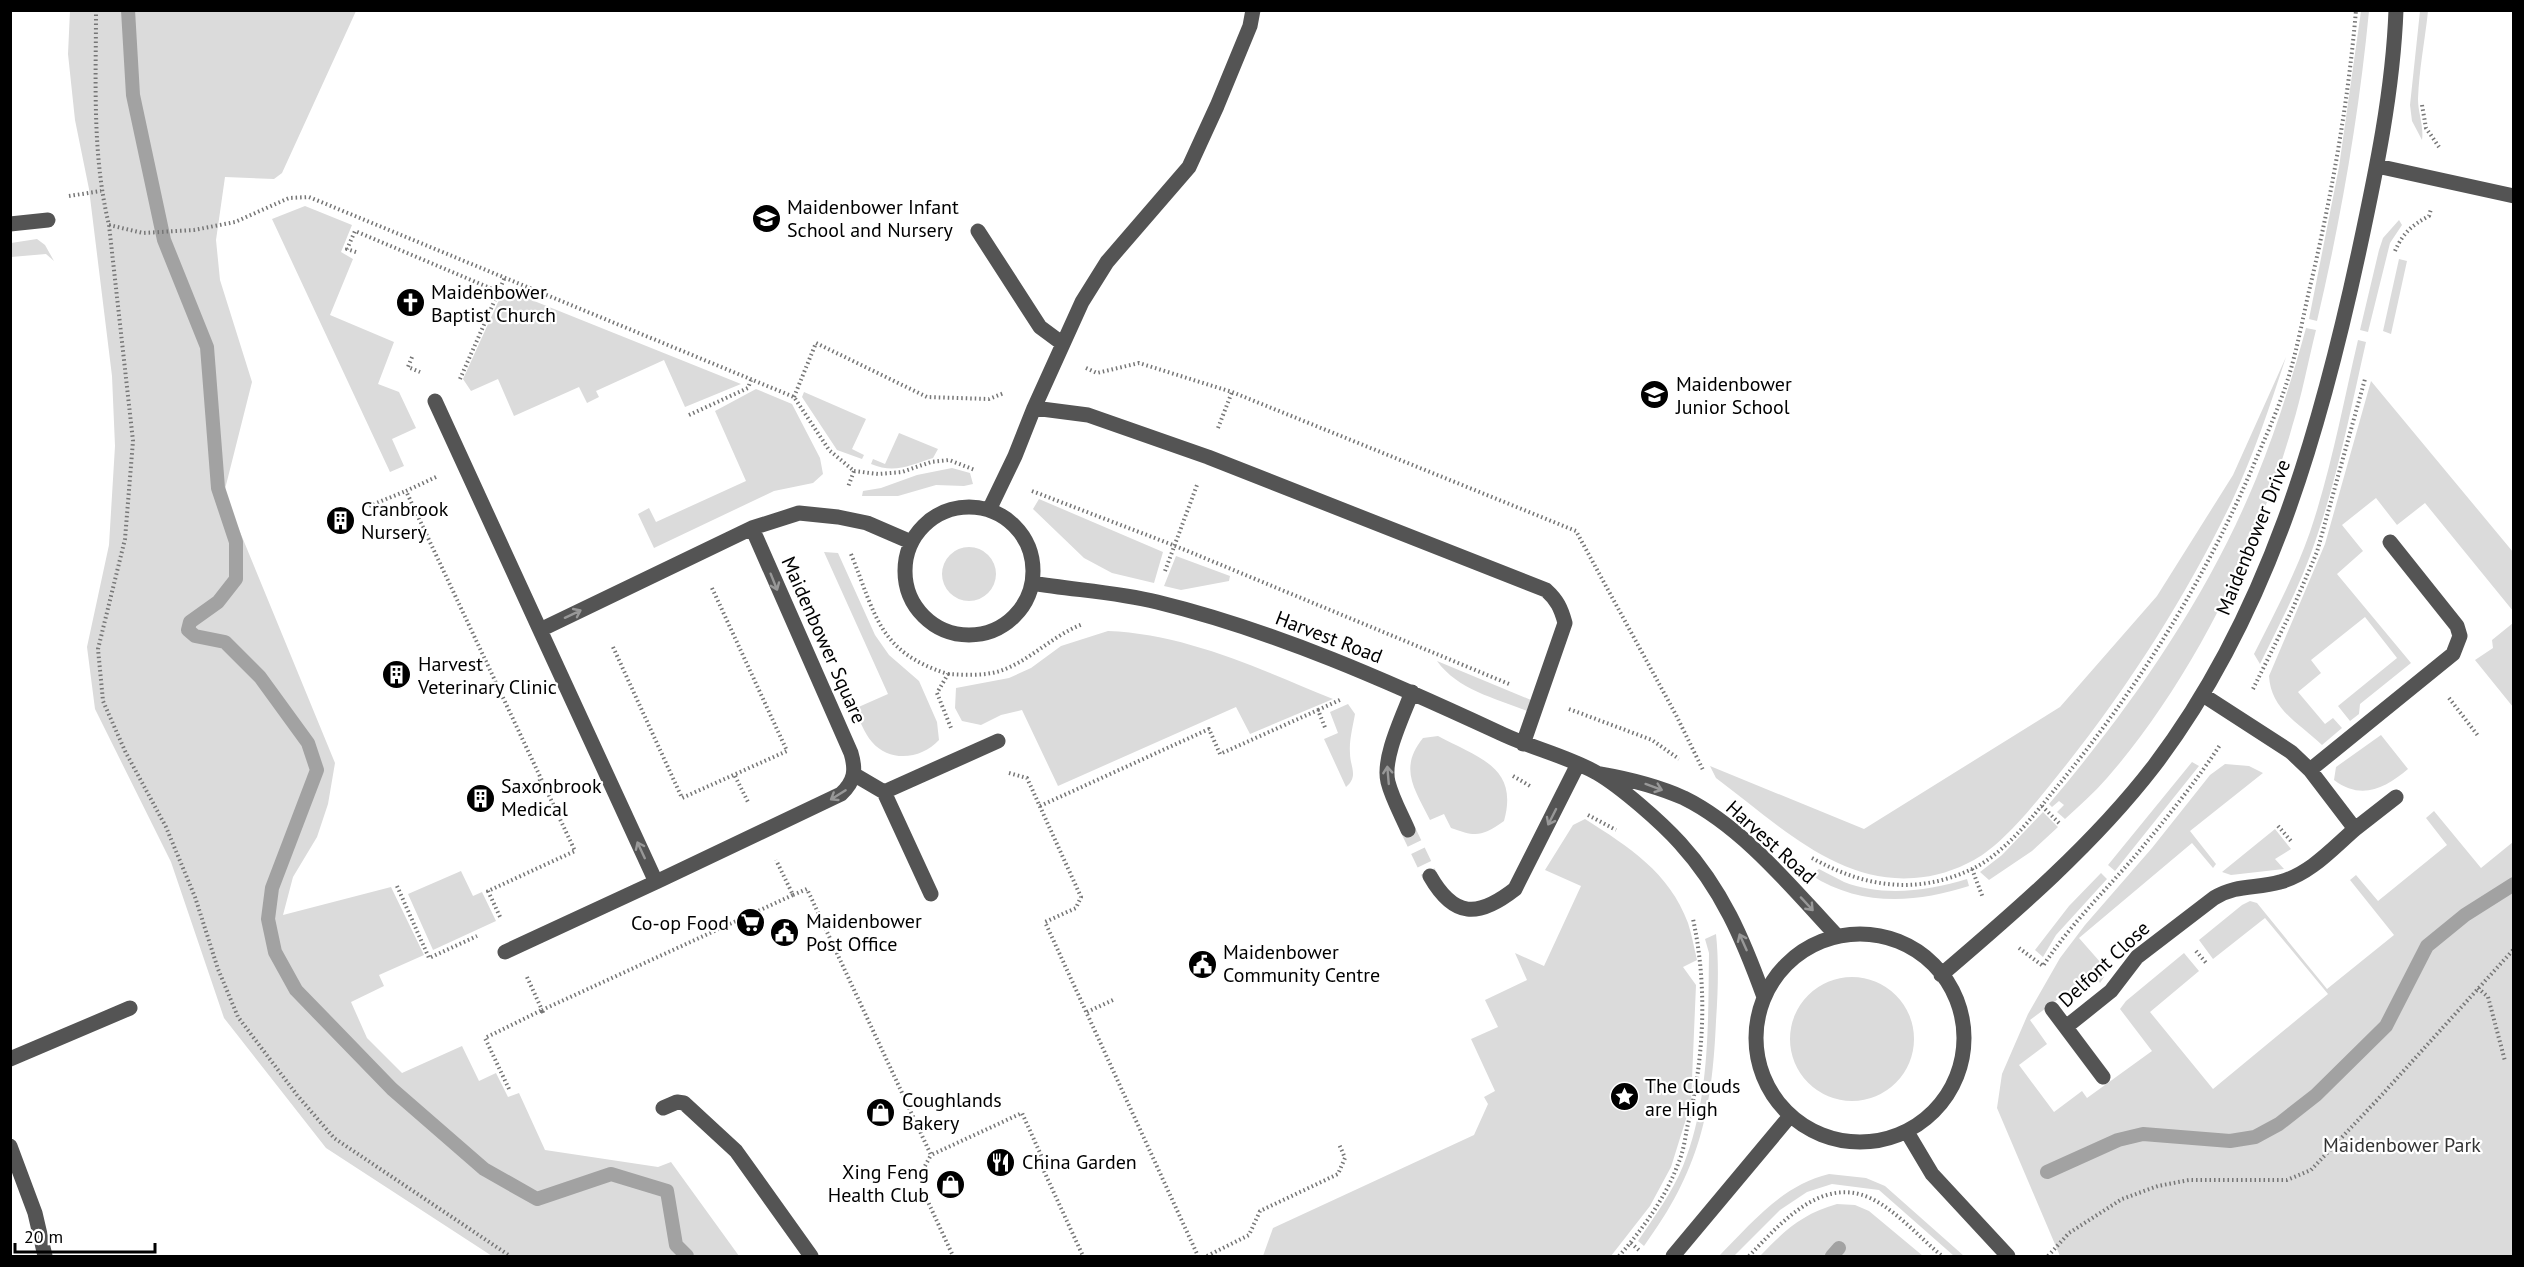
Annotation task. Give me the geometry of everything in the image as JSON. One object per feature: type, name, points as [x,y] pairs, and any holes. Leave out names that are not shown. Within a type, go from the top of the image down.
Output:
[{"type":"street","points":[[989,510],[1082,302],[1107,262],[1189,167],[1242,46],[1253,10]]},
{"type":"street","name":"Maidenbower Drive","points":[[1941,975],[1994,930],[2089,839],[2153,767],[2203,695],[2230,648],[2270,559],[2310,449],[2341,333],[2377,166],[2395,34],[2396,10]]},
{"type":"street","points":[[2377,166],[2514,195]]},
{"type":"street","points":[[10,224],[48,220]]},
{"type":"street","points":[[978,231],[1040,327],[1063,344]]},
{"type":"street","points":[[435,401],[656,882]]},
{"type":"street","points":[[1034,408],[1088,415],[1208,456],[1545,590],[1556,599],[1565,623],[1524,744]]},
{"type":"street","points":[[971,507],[989,510],[1006,518],[1019,531],[1028,547],[1033,564],[1032,583],[1024,604],[1010,620],[991,632],[969,635],[948,632],[928,622],[914,605],[906,585],[904,563],[911,542],[922,527],[936,516],[953,509],[971,507]]},
{"type":"street","points":[[540,630],[752,528],[799,513],[838,517],[867,524],[911,542]]},
{"type":"street","name":"Maidenbower Square","points":[[752,528],[851,753],[855,775]]},
{"type":"street","points":[[2310,770],[2430,674],[2453,654],[2459,644],[2460,636],[2457,626],[2390,542]]},
{"type":"street","name":"Harvest Road","points":[[1032,583],[1155,602],[1260,633],[1412,692],[1524,744],[1597,773],[1638,781],[1684,798],[1717,819],[1788,884],[1837,936]]},
{"type":"street","points":[[1408,830],[1388,783],[1387,774],[1388,760],[1412,692]]},
{"type":"street","points":[[2203,695],[2273,739],[2310,770],[2355,829]]},
{"type":"street","points":[[884,792],[998,741]]},
{"type":"street","points":[[1430,876],[1441,894],[1453,905],[1468,911],[1484,908],[1515,889],[1578,765]]},
{"type":"street","name":"Harvest Road","points":[[1597,773],[1651,815],[1679,841],[1703,869],[1725,903],[1764,997]]},
{"type":"street","points":[[510,950],[842,795],[850,786],[855,775],[884,792],[931,894]]},
{"type":"street","name":"Delfont Close","points":[[2066,1027],[2111,991],[2137,957],[2214,898],[2226,891],[2242,887],[2278,883],[2294,878],[2397,797]]},
{"type":"street","points":[[1869,934],[1901,942],[1929,960],[1953,993],[1962,1016],[1963,1050],[1954,1083],[1934,1111],[1907,1132],[1877,1142],[1845,1142],[1815,1133],[1790,1116],[1768,1090],[1758,1060],[1756,1028],[1764,997],[1781,969],[1807,948],[1837,936],[1869,934]]},
{"type":"street","points":[[10,1059],[130,1008]]},
{"type":"street","points":[[2052,1009],[2103,1077]]},
{"type":"street","points":[[663,1108],[677,1102],[684,1103],[736,1151],[811,1257]]},
{"type":"street","points":[[1673,1257],[1790,1116]]},
{"type":"street","points":[[1907,1132],[1932,1174],[2008,1257]]},
{"type":"street","points":[[10,1146],[35,1213],[45,1257]]},
{"type":"path","points":[[96,10],[98,164],[101,191],[109,225],[133,441],[125,539],[98,649],[103,701],[125,751],[166,827],[195,897],[218,969],[238,1017],[297,1095],[334,1138],[510,1257]]},
{"type":"path","points":[[1805,852],[1814,859],[1861,881],[1883,885],[1925,883],[1972,869],[2000,850],[2079,761],[2101,734],[2176,623],[2231,520],[2286,384],[2319,250],[2335,169],[2356,10]]},
{"type":"path","points":[[109,225],[143,233],[194,230],[235,222],[289,198],[309,196],[794,397],[829,450],[854,471],[878,474],[902,472],[931,462],[949,460],[1173,545],[1539,696],[1652,740],[1680,760]]},
{"type":"path","points":[[356,252],[347,249],[355,231],[497,291]]},
{"type":"path","points":[[458,383],[505,277]]},
{"type":"path","points":[[689,416],[748,388],[752,380]]},
{"type":"path","points":[[369,506],[464,464]]},
{"type":"path","points":[[854,471],[838,517],[877,621],[886,636],[924,667],[948,674],[970,675],[1000,671],[1024,659],[1051,639],[1082,624],[1094,623]]},
{"type":"path","points":[[1155,602],[1173,545],[1199,479]]},
{"type":"path","points":[[406,491],[575,851],[489,891],[503,924],[510,950],[543,1013]]},
{"type":"path","points":[[613,646],[682,798],[787,751],[712,588]]},
{"type":"path","points":[[469,641],[475,637]]},
{"type":"path","points":[[948,674],[937,693],[962,757]]},
{"type":"path","points":[[2430,674],[2479,737]]},
{"type":"path","points":[[1040,806],[1209,729],[1220,754],[1343,699],[1346,692]]},
{"type":"path","points":[[1318,710],[1326,730]]},
{"type":"path","points":[[1002,776],[1011,772],[1027,778],[1081,897],[1076,908],[1045,922],[1198,1257]]},
{"type":"path","points":[[1508,774],[1621,832]]},
{"type":"path","points":[[522,789],[542,780]]},
{"type":"path","points":[[1788,884],[1814,859]]},
{"type":"path","points":[[397,886],[429,958],[503,924]]},
{"type":"path","points":[[789,887],[793,895]]},
{"type":"path","points":[[509,1089],[485,1038],[807,889],[931,1155]]},
{"type":"path","points":[[1619,1257],[1631,1243],[1679,1164],[1695,1095],[1700,1051],[1702,979],[1692,916],[1725,903]]},
{"type":"path","points":[[2048,1257],[2069,1233],[2087,1221],[2122,1199],[2158,1186],[2189,1180],[2287,1180],[2311,1170],[2514,949]]},
{"type":"path","points":[[2478,988],[2488,997],[2505,1061]]},
{"type":"path","points":[[1087,1012],[1113,1000]]},
{"type":"path","points":[[925,1166],[931,1155],[1022,1113],[1045,1164],[1043,1168],[1083,1257]]},
{"type":"path","points":[[1207,1257],[1249,1235],[1260,1211],[1338,1174],[1345,1158],[1339,1144]]},
{"type":"path","points":[[923,1191],[953,1257]]},
{"type":"path","points":[[1749,1257],[1797,1209],[1815,1200],[1837,1194],[1854,1193],[1869,1198],[1888,1210],[1941,1257]]},
{"type":"path","points":[[1631,1243],[1646,1257]]},
{"type":"green space","points":[[70,11],[356,11],[282,173],[274,179],[225,177],[216,240],[220,280],[252,382],[224,493],[335,763],[328,804],[317,837],[293,877],[283,915],[391,887],[424,955],[379,975],[384,986],[351,1002],[367,1038],[402,1073],[462,1046],[479,1081],[496,1073],[508,1097],[519,1093],[545,1150],[658,1167],[671,1162],[739,1256],[492,1256],[326,1148],[224,1018],[171,862],[95,709],[87,647],[109,545],[115,446],[112,376],[89,189],[75,120],[68,54]]},
{"type":"green space","points":[[2361,11],[2369,11],[2360,89],[2334,244],[2317,321],[2309,319],[2339,167]]},
{"type":"green space","points":[[2420,11],[2428,11],[2418,99],[2422,140],[2412,121],[2410,105]]},
{"type":"green space","points":[[305,206],[352,225],[341,252],[353,259],[330,315],[394,342],[378,384],[399,392],[416,428],[392,439],[404,466],[390,472],[272,219]]},
{"type":"green space","points":[[2399,220],[2402,225],[2390,243],[2368,332],[2360,330],[2383,238]]},
{"type":"green space","points":[[37,239],[45,245],[54,261],[46,254],[11,257],[11,243]]},
{"type":"green space","points":[[2399,259],[2407,261],[2391,334],[2383,331]]},
{"type":"green space","points":[[504,289],[741,384],[685,407],[664,360],[596,391],[599,397],[587,403],[579,387],[514,416],[498,379],[471,391],[463,379]]},
{"type":"green space","points":[[2306,328],[2316,330],[2292,427],[2261,519],[2218,612],[2165,701],[2137,741],[2102,784],[2065,819],[2057,812],[2064,805],[2059,801],[2052,807],[2049,804],[2080,767],[2138,689],[2191,608],[2215,566],[2256,479]]},
{"type":"green space","points":[[2358,340],[2366,342],[2344,441],[2324,515],[2304,571],[2260,664],[2254,654],[2298,564],[2317,509]]},
{"type":"green space","points":[[2286,357],[2261,430],[2232,501],[2173,611],[2105,714],[2046,790],[1996,845],[1967,864],[1937,875],[1914,878],[1885,877],[1858,871],[1808,846],[1716,778],[1710,766],[1864,829],[2060,707],[2157,596],[2233,475]]},
{"type":"green space","points":[[2371,381],[2513,552],[2513,611],[2425,503],[2397,525],[2376,498],[2342,525],[2363,551],[2337,574],[2411,663],[2360,704],[2359,714],[2350,721],[2338,706],[2397,658],[2365,617],[2311,660],[2321,673],[2298,692],[2325,724],[2333,718],[2342,728],[2322,745],[2281,707],[2271,688],[2269,676],[2325,544]]},
{"type":"green space","points":[[756,389],[792,404],[820,458],[823,474],[813,483],[774,491],[654,548],[638,514],[649,508],[656,522],[746,481],[715,411]]},
{"type":"green space","points":[[804,392],[866,419],[852,449],[864,455],[862,459],[837,450],[802,397]]},
{"type":"green space","points":[[899,433],[938,449],[933,458],[910,466],[895,468],[871,464],[873,459],[885,464]]},
{"type":"green space","points":[[952,468],[970,473],[973,484],[936,485],[898,496],[862,496],[863,491],[881,488],[917,475]]},
{"type":"green space","points":[[1039,499],[1163,552],[1154,583],[1112,573],[1084,558],[1033,509]]},
{"type":"green space","points":[[969,547],[979,549],[988,555],[994,564],[996,574],[994,584],[988,593],[979,599],[969,601],[959,599],[950,593],[944,584],[942,574],[944,564],[950,555],[959,549]]},
{"type":"green space","points":[[824,552],[838,553],[875,635],[889,655],[919,681],[937,722],[939,740],[924,751],[906,756],[888,753],[879,749],[864,731],[854,709],[888,694]]},
{"type":"green space","points":[[1176,556],[1230,576],[1229,581],[1181,590],[1164,586]]},
{"type":"green space","points":[[2513,623],[2513,707],[2475,660],[2493,648],[2492,640]]},
{"type":"green space","points":[[1108,631],[1166,639],[1195,646],[1224,655],[1333,699],[1250,734],[1236,707],[1058,786],[1022,710],[1001,715],[981,725],[962,721],[955,708],[956,688],[1009,678],[1031,668],[1061,646]]},
{"type":"green space","points":[[1437,661],[1531,700],[1527,711],[1466,686],[1455,679]]},
{"type":"green space","points":[[1348,704],[1355,714],[1350,748],[1353,775],[1346,787],[1324,739],[1338,733],[1330,712]]},
{"type":"green space","points":[[2381,735],[2408,769],[2391,782],[2364,791],[2354,790],[2334,780],[2336,767]]},
{"type":"green space","points":[[1438,736],[1481,758],[1501,776],[1506,788],[1507,803],[1504,821],[1484,833],[1473,834],[1451,828],[1444,814],[1430,820],[1415,789],[1410,769],[1411,760],[1423,738]]},
{"type":"green space","points":[[2192,762],[2199,766],[2115,871],[2108,865]]},
{"type":"green space","name":"Maidenbower Park","points":[[2225,764],[2249,766],[2263,773],[2190,831],[2216,864],[2213,868],[2192,843],[2079,938],[2101,963],[2104,977],[2100,983],[2093,973],[2030,1020],[2047,1044],[2019,1065],[2054,1112],[2082,1091],[2087,1098],[2152,1051],[2120,1009],[2126,1001],[2184,953],[2199,971],[2150,1012],[2213,1089],[2328,994],[2265,918],[2213,959],[2199,940],[2242,905],[2250,901],[2257,903],[2327,989],[2394,935],[2350,880],[2356,875],[2378,901],[2447,845],[2426,818],[2434,811],[2481,868],[2513,842],[2513,1256],[2060,1256],[1997,1108],[2002,1074],[2028,1014],[2060,958],[2210,775]]},
{"type":"green space","points":[[2043,812],[2058,827],[2032,851],[1989,880],[1980,872],[2002,855]]},
{"type":"green space","points":[[1585,819],[1632,851],[1659,875],[1680,905],[1688,923],[1697,960],[1683,967],[1696,985],[1691,1103],[1671,1167],[1650,1206],[1611,1256],[1263,1256],[1273,1228],[1474,1135],[1488,1104],[1484,1097],[1495,1091],[1471,1039],[1498,1027],[1485,1000],[1527,980],[1515,953],[1544,966],[1581,886],[1545,870],[1573,825]]},
{"type":"green space","points":[[2275,829],[2291,849],[2275,859],[2284,869],[2231,875],[2222,872]]},
{"type":"green space","points":[[1819,869],[1844,882],[1874,890],[1906,891],[1937,887],[1967,879],[1969,886],[1929,896],[1889,899],[1869,897],[1849,893],[1811,875]]},
{"type":"green space","points":[[461,871],[473,896],[482,892],[496,921],[433,950],[408,894]]},
{"type":"green space","points":[[2101,873],[2107,879],[2056,935],[2043,957],[2035,950],[2069,906]]},
{"type":"green space","points":[[1716,934],[1717,1010],[1711,1084],[1706,1113],[1690,1166],[1678,1192],[1644,1246],[1638,1241],[1679,1176],[1692,1141],[1698,1115],[1706,1061],[1709,953],[1705,939]]},
{"type":"green space","points":[[1852,977],[1876,982],[1896,995],[1909,1015],[1914,1039],[1909,1063],[1896,1083],[1876,1096],[1852,1101],[1828,1096],[1808,1083],[1795,1063],[1790,1039],[1795,1015],[1808,995],[1828,982]]},
{"type":"green space","points":[[1829,1174],[1866,1178],[1885,1186],[1964,1256],[1954,1256],[1879,1190],[1832,1184],[1807,1192],[1780,1210],[1734,1256],[1719,1256],[1755,1219],[1782,1196],[1812,1179]]},
{"type":"green space","points":[[1837,1204],[1855,1205],[1869,1211],[1923,1256],[1760,1256],[1795,1224]]},
{"type":"waterway","points":[[128,10],[133,95],[164,240],[207,347],[218,488],[236,542],[236,579],[218,602],[190,622],[188,630],[195,636],[225,642],[260,677],[308,743],[317,770],[272,888],[268,919],[275,952],[296,990],[392,1089],[484,1169],[537,1199],[611,1174],[667,1191],[676,1245],[687,1256]]},
{"type":"waterway","points":[[2047,1172],[2118,1140],[2143,1134],[2230,1141],[2255,1137],[2279,1124],[2316,1095],[2386,1026],[2427,946],[2465,915],[2514,884]]},
{"type":"waterway","points":[[1832,1256],[1839,1248]]},
{"type":"tunnel","points":[[1408,830],[1430,876]]},
{"type":"place","name":"Maidenbower Infant School and Nursery","points":[[766,218]]},
{"type":"place","name":"Maidenbower Baptist Church","points":[[410,303]]},
{"type":"place","name":"Maidenbower Junior School","points":[[1655,395]]},
{"type":"place","name":"Cranbrook Nursery","points":[[340,521]]},
{"type":"place","name":"Harvest Veterinary Clinic","points":[[397,675]]},
{"type":"place","name":"Saxonbrook Medical","points":[[480,798]]},
{"type":"place","name":"Co-op Food","points":[[750,923]]},
{"type":"place","name":"Maidenbower Post Office","points":[[785,932]]},
{"type":"place","name":"Maidenbower Community Centre","points":[[1202,964]]},
{"type":"place","name":"The Clouds are High","points":[[1624,1097]]},
{"type":"place","name":"Coughlands Bakery","points":[[881,1112]]},
{"type":"place","name":"China Garden","points":[[1001,1162]]},
{"type":"place","name":"Xing Feng Health Club","points":[[950,1184]]}]
